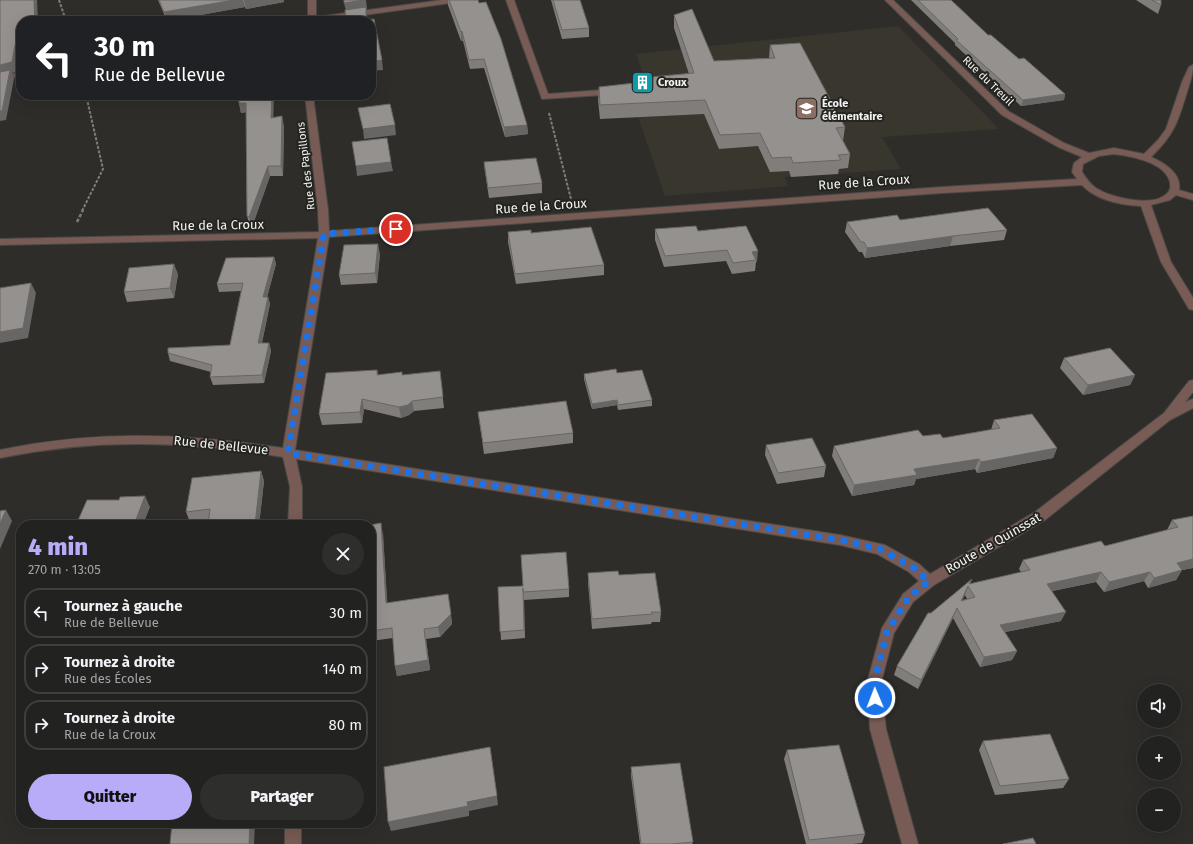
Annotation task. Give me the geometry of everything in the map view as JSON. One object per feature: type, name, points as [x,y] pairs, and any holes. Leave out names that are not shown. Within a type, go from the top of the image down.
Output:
[{"type":"street","points":[[310,16],[312,0]]},
{"type":"street","points":[[344,16],[458,0]]},
{"type":"street","points":[[510,0],[545,97],[622,91]]},
{"type":"street","name":"Rue du Treuil","points":[[889,0],[1005,113],[1061,145],[1088,156]]},
{"type":"street","points":[[1145,158],[1158,146],[1173,124],[1186,80],[1193,67]]},
{"type":"street","points":[[0,78],[16,75]]},
{"type":"street","name":"Rue des Papillons","points":[[288,453],[324,234],[323,210],[310,100]]},
{"type":"street","points":[[1099,152],[1130,153],[1145,158],[1160,165],[1170,174],[1176,183],[1174,191],[1168,197],[1158,201],[1145,203],[1127,202],[1110,198],[1094,190],[1083,182],[1077,172],[1079,163],[1088,156],[1099,152]]},
{"type":"street","name":"Rue de la Croux","points":[[0,242],[324,234],[982,187],[1083,182]]},
{"type":"street","points":[[1174,191],[1193,197]]},
{"type":"street","points":[[1145,203],[1166,262],[1193,307]]},
{"type":"street","name":"Route de Quinssat","points":[[1166,417],[1193,384]]},
{"type":"street","name":"Route de Quinssat","points":[[910,844],[878,729],[874,683],[887,632],[908,598],[929,581],[1040,516],[1166,417],[1193,403]]},
{"type":"street","name":"Rue de Bellevue","points":[[0,454],[36,446],[128,439],[171,439],[241,446],[840,540],[880,549],[914,568],[929,581]]},
{"type":"street","points":[[288,453],[296,488],[295,520]]},
{"type":"street","points":[[293,828],[293,844]]},
{"type":"path","points":[[60,0],[65,16]]},
{"type":"path","points":[[545,97],[566,183],[577,216]]},
{"type":"path","points":[[68,241],[103,169],[87,100]]},
{"type":"shaded area","name":"École élémentaire","points":[[898,26],[999,129],[882,137],[901,169],[817,175],[814,169],[806,170],[809,175],[785,177],[788,186],[665,196],[636,111],[646,83],[636,54]]},
{"type":"building","points":[[0,0],[34,0],[35,16],[16,16],[16,45],[12,62],[0,65]]},
{"type":"building","points":[[159,0],[234,0],[164,12]]},
{"type":"building","points":[[344,0],[364,0],[344,3]]},
{"type":"building","points":[[449,0],[478,0],[479,3],[486,2],[501,39],[527,125],[504,127],[484,59],[469,60],[462,31],[461,32]]},
{"type":"building","points":[[553,0],[580,0],[589,28],[562,30]]},
{"type":"building","points":[[918,0],[951,0],[988,35],[991,35],[1019,59],[1024,58],[1065,94],[1023,100],[956,40],[958,39]]},
{"type":"building","points":[[1152,0],[1161,0],[1161,5]]},
{"type":"building","points":[[366,7],[366,16],[346,16],[345,10]]},
{"type":"building","points":[[692,9],[714,61],[775,58],[770,45],[800,43],[845,127],[836,128],[850,154],[838,155],[841,160],[793,163],[791,157],[772,158],[760,133],[720,135],[705,100],[600,105],[599,87],[644,82],[651,77],[694,73],[674,15]]},
{"type":"building","points":[[376,29],[382,60],[376,61]]},
{"type":"building","points":[[10,70],[2,111],[0,111],[0,72]]},
{"type":"building","points":[[239,100],[272,100],[271,118],[282,116],[281,166],[268,166],[249,217],[247,216],[246,103],[239,103]]},
{"type":"building","points":[[390,104],[395,125],[363,129],[358,108]]},
{"type":"building","points":[[387,138],[391,162],[356,166],[352,142]]},
{"type":"building","points":[[536,158],[542,183],[488,188],[484,162]]},
{"type":"building","points":[[988,208],[1007,230],[867,248],[864,242],[861,242],[847,222],[897,215],[900,220]]},
{"type":"building","points":[[696,226],[698,231],[746,226],[758,251],[752,252],[756,260],[733,263],[727,250],[665,256],[655,229]]},
{"type":"building","points":[[591,227],[604,265],[515,274],[508,232],[531,230],[531,233]]},
{"type":"building","points":[[378,244],[375,273],[339,275],[344,245]]},
{"type":"building","points":[[274,257],[263,297],[268,297],[258,343],[269,343],[262,375],[210,377],[212,365],[168,353],[168,348],[230,345],[243,283],[217,284],[226,258]]},
{"type":"building","points":[[174,264],[170,288],[124,292],[129,268]]},
{"type":"building","points":[[31,283],[23,328],[0,332],[0,288]]},
{"type":"building","points":[[1110,348],[1135,375],[1088,385],[1064,358]]},
{"type":"building","points":[[616,369],[617,373],[642,370],[652,400],[618,405],[617,400],[592,404],[584,374]]},
{"type":"building","points":[[377,370],[377,375],[402,372],[402,375],[440,371],[443,397],[412,401],[408,405],[399,407],[362,399],[360,412],[319,414],[326,373]]},
{"type":"building","points":[[566,401],[573,433],[483,443],[478,412]]},
{"type":"building","points":[[1032,414],[1057,448],[981,462],[979,459],[914,469],[917,475],[854,485],[834,446],[918,430],[923,436],[940,434],[943,438],[1000,428],[994,420]]},
{"type":"building","points":[[812,438],[826,466],[778,473],[766,445]]},
{"type":"building","points":[[261,471],[256,520],[209,520],[210,509],[186,512],[192,478]]},
{"type":"building","points":[[145,496],[136,520],[78,520],[87,500],[119,500],[120,497]]},
{"type":"building","points":[[6,510],[0,524],[0,511]]},
{"type":"building","points":[[1193,516],[1193,559],[1177,563],[1182,570],[1154,578],[1150,572],[1109,582],[1101,572],[1047,584],[1066,612],[1000,625],[1017,651],[984,657],[957,608],[921,680],[897,666],[928,613],[931,613],[972,579],[969,584],[1030,570],[1023,560],[1101,541],[1105,546],[1178,527],[1172,520]],"holes":[[[968,586],[975,597],[961,601]]]},
{"type":"building","points":[[381,523],[386,603],[448,594],[451,614],[438,627],[424,629],[428,660],[395,666],[392,628],[376,630],[376,524]]},
{"type":"building","points":[[566,552],[569,589],[523,592],[524,630],[500,632],[498,587],[523,586],[521,555]]},
{"type":"building","points":[[618,571],[619,575],[655,573],[661,612],[592,619],[588,573]]},
{"type":"building","points":[[1050,734],[1069,779],[1000,786],[983,741]]},
{"type":"building","points":[[839,745],[865,834],[809,840],[787,750]]},
{"type":"building","points":[[490,747],[497,796],[467,802],[468,806],[388,822],[384,767]]},
{"type":"building","points":[[680,763],[693,842],[641,844],[631,767]]},
{"type":"building","points":[[172,828],[250,828],[249,844],[170,844]]},
{"type":"building","points":[[1033,838],[1036,844],[1003,844]]},
{"type":"place","name":"Croux","points":[[642,82]]},
{"type":"place","name":"École élémentaire","points":[[807,109]]},
{"type":"route","points":[[396,229],[324,234],[288,453],[840,540],[880,549],[914,568],[929,581],[908,598],[887,632],[874,683],[875,698]]}]
